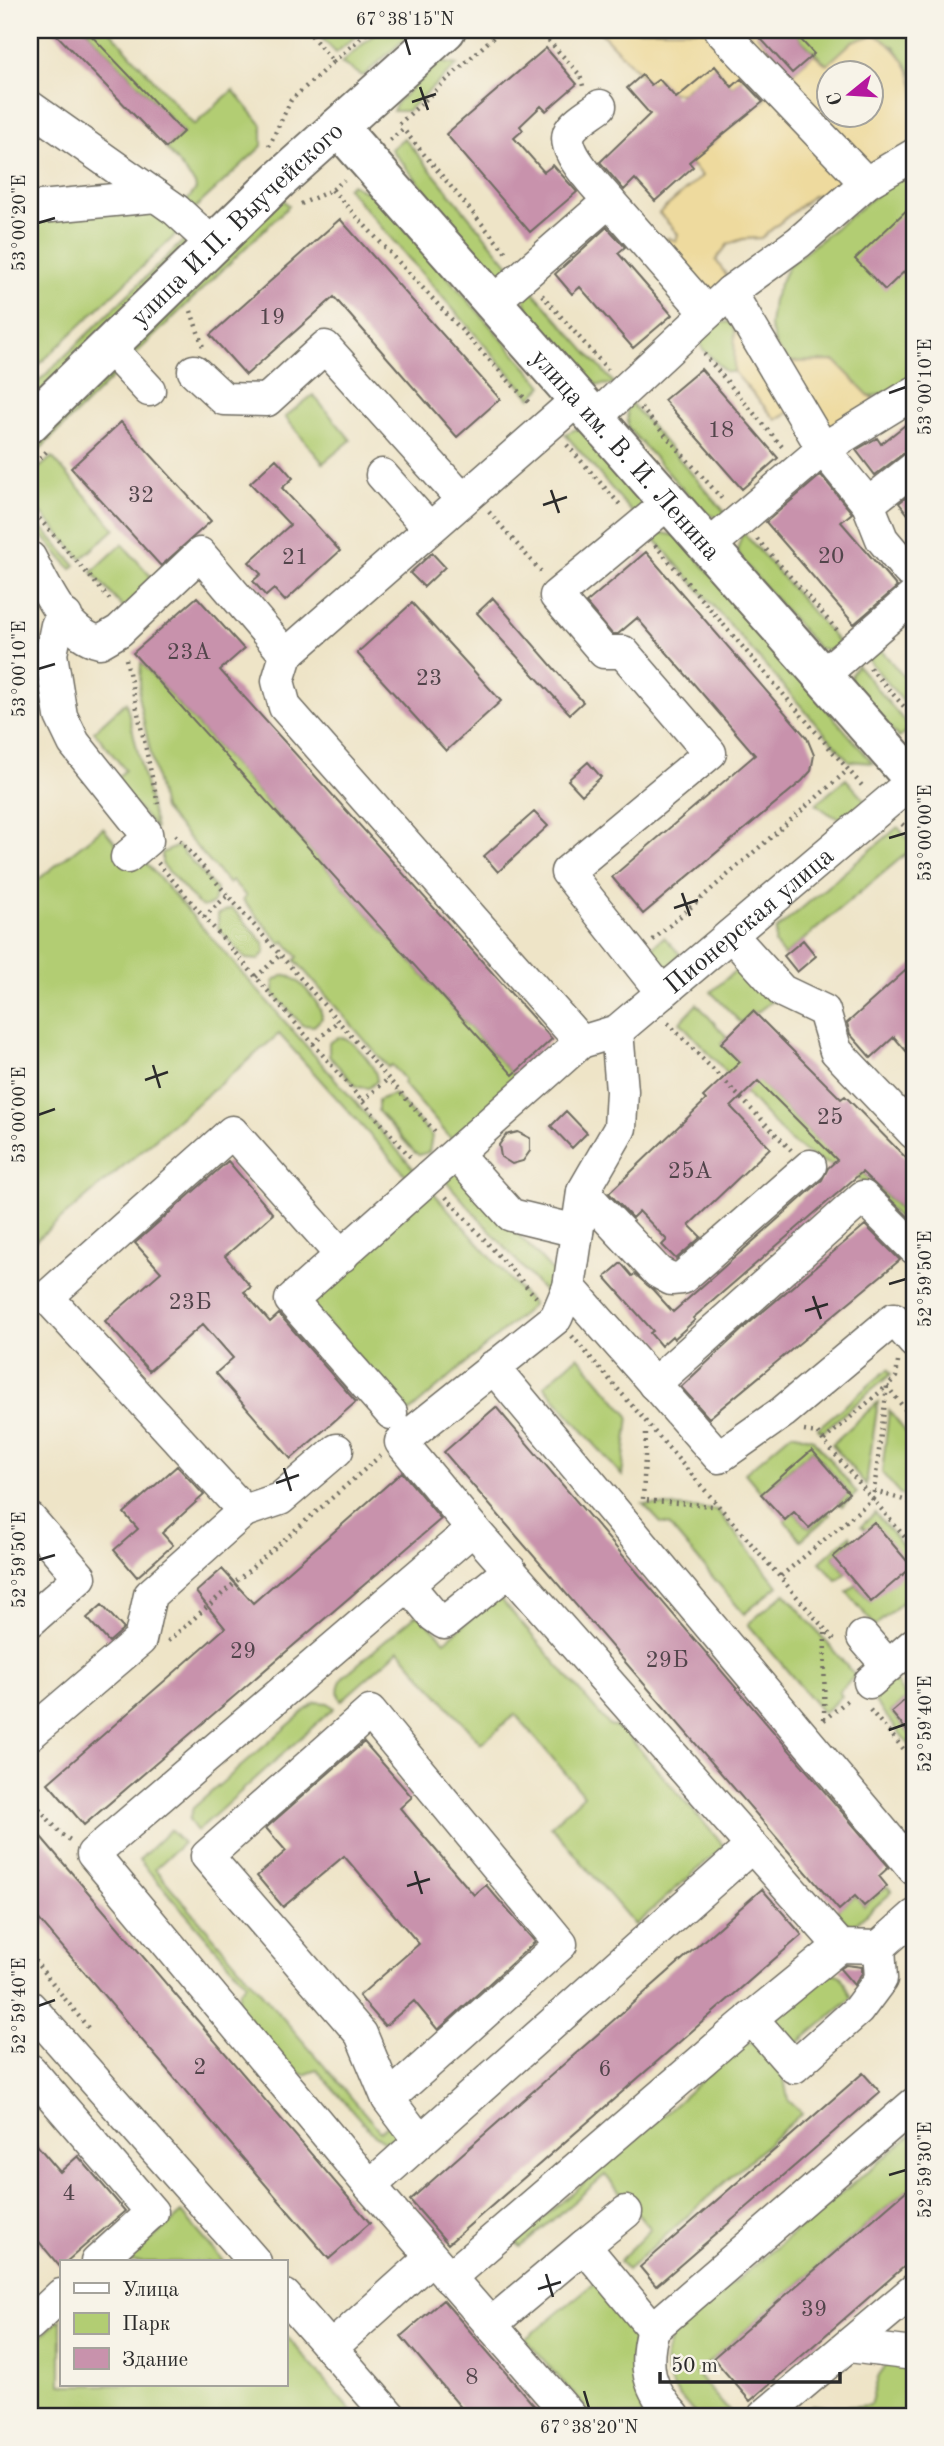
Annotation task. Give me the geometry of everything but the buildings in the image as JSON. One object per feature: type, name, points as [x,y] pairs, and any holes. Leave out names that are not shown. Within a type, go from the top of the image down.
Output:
[{"type":"main road","name":"улица И.П. Выучейского","points":[[30,423],[214,244],[446,30]]},
{"type":"main road","name":"улица им. В. И. Ленина","points":[[338,127],[914,780]]},
{"type":"street","points":[[720,30],[866,183]]},
{"type":"street","points":[[30,107],[156,196],[214,244]]},
{"type":"street","points":[[595,110],[570,130],[567,139],[569,152],[609,201],[718,303],[812,459],[868,504],[882,539],[908,570],[914,570]]},
{"type":"street","points":[[391,1413],[291,1300],[578,1045],[473,920],[285,707],[278,681],[286,655],[466,495],[504,445],[626,390],[718,303],[799,242],[866,183],[914,155]]},
{"type":"street","points":[[30,208],[156,196]]},
{"type":"street","points":[[492,303],[609,201]]},
{"type":"street","points":[[109,347],[149,390]]},
{"type":"street","points":[[194,371],[224,399],[267,400],[325,347],[466,495]]},
{"type":"street","points":[[708,547],[812,459],[914,393]]},
{"type":"street","points":[[868,504],[914,468]]},
{"type":"street","points":[[382,475],[429,528]]},
{"type":"street","points":[[664,1003],[634,956],[567,872],[710,753],[624,653],[604,652],[556,596],[668,503]]},
{"type":"street","points":[[48,606],[89,639],[100,642],[125,626],[200,554],[286,655]]},
{"type":"street","points":[[30,558],[57,625],[51,654],[61,716],[74,743],[146,833],[147,840],[135,851]]},
{"type":"street","points":[[821,676],[914,596]]},
{"type":"street","name":"Пионерская улица","points":[[578,1045],[617,1031],[664,1003],[731,935],[914,780]]},
{"type":"street","points":[[731,935],[782,991],[824,1011],[835,1051],[914,1133]]},
{"type":"street","points":[[617,1031],[622,1091],[620,1128],[583,1192],[569,1287],[556,1318],[401,1442],[473,1529],[840,1946]]},
{"type":"street","points":[[244,1511],[47,1297],[232,1132],[342,1256]]},
{"type":"street","points":[[457,1155],[511,1215],[577,1231]]},
{"type":"street","points":[[583,1192],[658,1272],[671,1279],[682,1278],[810,1166]]},
{"type":"street","points":[[654,1384],[863,1197],[914,1248]]},
{"type":"street","points":[[569,1287],[719,1457],[907,1321]]},
{"type":"street","points":[[493,1367],[814,1728],[914,1869]]},
{"type":"street","points":[[30,1734],[140,1640],[150,1595],[244,1511],[280,1499],[337,1450]]},
{"type":"street","points":[[30,1519],[80,1577],[30,1621]]},
{"type":"street","points":[[473,1529],[93,1854],[370,2186],[570,2416]]},
{"type":"street","points":[[408,1585],[434,1616],[444,1623],[510,1570]]},
{"type":"street","points":[[863,1637],[872,1680],[914,1644]]},
{"type":"street","points":[[388,2099],[561,1944],[370,1712],[206,1856],[361,2034],[388,2099],[419,2140]]},
{"type":"street","points":[[370,2186],[752,1846]]},
{"type":"street","points":[[331,2348],[440,2268],[840,1946],[878,1947],[914,1916]]},
{"type":"street","points":[[751,2018],[794,2067],[858,2010],[881,1979],[878,1947]]},
{"type":"street","points":[[30,2007],[253,2260]]},
{"type":"street","points":[[59,2040],[30,2068],[152,2212],[99,2260]]},
{"type":"street","points":[[674,2416],[659,2401],[649,2383],[646,2353],[653,2329],[914,2104]]},
{"type":"street","points":[[490,2325],[626,2212]]},
{"type":"street","points":[[584,2246],[653,2329]]},
{"type":"street","points":[[764,2416],[914,2290]]},
{"type":"street","points":[[287,2298],[390,2416]]},
{"type":"street","points":[[849,2346],[914,2354]]},
{"type":"path","points":[[307,30],[334,62]]},
{"type":"path","points":[[264,153],[291,100],[370,30]]},
{"type":"path","points":[[399,124],[501,30]]},
{"type":"path","points":[[539,30],[580,75],[595,110]]},
{"type":"path","points":[[386,143],[403,129],[525,276],[914,718]]},
{"type":"path","points":[[332,190],[550,425],[859,783]]},
{"type":"path","points":[[677,342],[692,360],[703,352],[812,459]]},
{"type":"path","points":[[466,495],[560,593]]},
{"type":"path","points":[[30,508],[125,626],[159,807]]},
{"type":"path","points":[[634,956],[848,771]]},
{"type":"path","points":[[170,830],[457,1155]]},
{"type":"path","points":[[135,851],[204,917],[430,1179],[542,1304]]},
{"type":"path","points":[[204,917],[228,895]]},
{"type":"path","points":[[256,977],[280,955]]},
{"type":"path","points":[[664,1003],[667,1022],[675,1031],[798,1157],[810,1166]]},
{"type":"path","points":[[313,1044],[338,1021]]},
{"type":"path","points":[[363,1101],[388,1078]]},
{"type":"path","points":[[569,1333],[872,1680],[914,1761]]},
{"type":"path","points":[[823,1441],[887,1386]]},
{"type":"path","points":[[780,1576],[873,1499],[887,1386]]},
{"type":"path","points":[[887,1386],[914,1421]]},
{"type":"path","points":[[783,1412],[798,1430],[817,1433],[914,1548]]},
{"type":"path","points":[[646,1434],[643,1500],[712,1506]]},
{"type":"path","points":[[163,1646],[379,1458],[382,1452]]},
{"type":"path","points":[[874,1491],[914,1503]]},
{"type":"path","points":[[814,1728],[825,1629]]},
{"type":"path","points":[[814,1728],[872,1680]]},
{"type":"path","points":[[30,1798],[62,1835],[93,1854]]},
{"type":"green space","points":[[86,30],[109,30],[194,125],[233,90],[262,125],[262,146],[193,210],[186,202],[196,189],[195,184],[166,148],[183,132]]},
{"type":"green space","points":[[314,30],[363,30],[336,53]]},
{"type":"green space","points":[[379,30],[415,30],[363,76],[341,63]]},
{"type":"green space","points":[[804,30],[914,30],[914,76],[894,46],[853,41],[832,60],[822,60],[797,36]]},
{"type":"green space","points":[[439,62],[457,65],[407,111],[393,111],[397,102]]},
{"type":"green space","points":[[404,138],[514,271],[497,277],[391,149]]},
{"type":"green space","points":[[911,172],[914,174],[914,381],[902,389],[870,397],[835,361],[790,362],[777,349],[770,326],[773,300],[788,266],[900,176]]},
{"type":"green space","points":[[352,184],[380,200],[543,386],[531,398],[347,188]]},
{"type":"green space","points":[[281,197],[289,206],[131,358],[128,346]]},
{"type":"green space","points":[[151,211],[183,228],[30,373],[30,216]]},
{"type":"green space","points":[[185,239],[188,250],[30,404],[30,390]]},
{"type":"green space","points":[[528,286],[615,384],[597,385],[584,378],[529,315],[525,299]]},
{"type":"green space","points":[[731,322],[735,330],[734,372],[726,372],[702,348],[700,341],[714,323]]},
{"type":"green space","points":[[119,371],[30,459],[30,447],[107,373]]},
{"type":"green space","points":[[313,395],[351,440],[323,463],[285,417]]},
{"type":"green space","points":[[630,402],[730,518],[721,519],[704,513],[628,428],[627,410]]},
{"type":"green space","points":[[576,429],[585,432],[646,503],[636,517],[565,434]]},
{"type":"green space","points":[[52,457],[115,529],[81,559],[30,500],[30,476]]},
{"type":"green space","points":[[30,514],[75,565],[71,569],[30,522]]},
{"type":"green space","points":[[657,532],[678,536],[873,763],[849,761],[651,535]]},
{"type":"green space","points":[[743,532],[841,645],[829,650],[818,648],[745,564],[737,550]]},
{"type":"green space","points":[[122,544],[155,581],[124,609],[92,572]]},
{"type":"green space","points":[[871,646],[882,651],[914,689],[914,714],[863,654]]},
{"type":"green space","points":[[141,662],[521,1084],[453,1141],[403,1083],[405,1080],[392,1065],[388,1067],[295,960],[298,957],[284,941],[281,944],[243,900],[246,896],[232,881],[229,884],[163,809],[139,700]]},
{"type":"green space","points":[[857,665],[910,728],[899,738],[852,685],[851,675]]},
{"type":"green space","points":[[126,702],[156,829],[114,781],[125,770],[94,731]]},
{"type":"green space","points":[[846,779],[869,805],[854,815],[842,818],[831,815],[816,804]]},
{"type":"green space","points":[[898,827],[914,847],[784,956],[775,944],[776,930]]},
{"type":"green space","points":[[103,828],[132,863],[141,857],[419,1175],[412,1182],[279,1034],[30,1245],[30,886]]},
{"type":"green space","points":[[178,846],[216,889],[213,904],[203,907],[198,904],[162,864],[162,853]]},
{"type":"green space","points":[[232,908],[264,943],[265,952],[258,960],[246,959],[218,928],[218,914]]},
{"type":"green space","points":[[664,937],[680,954],[670,966],[664,966],[649,950]]},
{"type":"green space","points":[[736,970],[777,997],[755,1014],[752,1012],[741,1023],[711,992]]},
{"type":"green space","points":[[284,975],[296,980],[318,1006],[322,1018],[314,1026],[302,1025],[274,994],[274,981]]},
{"type":"green space","points":[[697,1004],[727,1037],[721,1043],[817,1140],[824,1134],[914,1224],[914,1233],[858,1178],[841,1168],[815,1159],[789,1140],[680,1022]]},
{"type":"green space","points":[[339,1037],[351,1042],[369,1061],[377,1081],[369,1088],[357,1087],[329,1056],[329,1043]]},
{"type":"green space","points":[[394,1094],[432,1136],[429,1152],[419,1155],[414,1152],[378,1111],[378,1100]]},
{"type":"green space","points":[[457,1169],[555,1274],[547,1295],[445,1180]]},
{"type":"green space","points":[[432,1191],[533,1305],[408,1413],[308,1301]]},
{"type":"green space","points":[[578,1356],[629,1416],[622,1476],[544,1386]]},
{"type":"green space","points":[[888,1369],[891,1374],[822,1432],[818,1428]]},
{"type":"green space","points":[[878,1402],[866,1485],[832,1444]]},
{"type":"green space","points":[[889,1410],[914,1443],[914,1499],[900,1494],[882,1473]]},
{"type":"green space","points":[[792,1433],[813,1439],[857,1493],[842,1506],[838,1503],[849,1493],[812,1450],[771,1485],[774,1508],[745,1473]]},
{"type":"green space","points":[[643,1504],[717,1510],[778,1586],[744,1614],[669,1525],[661,1523]]},
{"type":"green space","points":[[794,1512],[809,1528],[828,1512],[830,1515],[801,1540],[784,1520]]},
{"type":"green space","points":[[875,1513],[914,1559],[914,1592],[875,1626],[847,1592],[856,1585],[870,1601],[866,1530],[861,1526]]},
{"type":"green space","points":[[850,1535],[853,1540],[833,1557],[846,1573],[837,1581],[820,1562]]},
{"type":"green space","points":[[785,1593],[855,1676],[839,1691],[842,1696],[823,1713],[748,1624]]},
{"type":"green space","points":[[498,1596],[609,1725],[621,1728],[724,1846],[635,1925],[551,1826],[584,1795],[515,1714],[481,1744],[399,1650],[341,1701],[339,1698],[338,1688],[344,1676],[416,1615],[422,1617],[445,1641]]},
{"type":"green space","points":[[893,1679],[907,1698],[891,1712],[914,1739],[914,1751],[872,1698]]},
{"type":"green space","points":[[315,1702],[328,1703],[334,1708],[197,1831],[189,1820],[193,1808]]},
{"type":"green space","points":[[170,1830],[183,1843],[155,1869],[380,2131],[394,2119],[399,2139],[384,2141],[371,2132],[317,2070],[304,2075],[289,2068],[238,2007],[239,1992],[246,1983],[139,1860]]},
{"type":"green space","points":[[887,1886],[892,1892],[851,1928],[836,1911],[855,1896],[864,1906]]},
{"type":"green space","points":[[831,1972],[841,1976],[852,1998],[792,2048],[772,2026],[775,2015]]},
{"type":"green space","points":[[753,2042],[782,2067],[788,2100],[802,2113],[627,2270],[619,2261],[651,2229],[605,2175],[521,2247],[515,2242],[667,2112],[740,2045]]},
{"type":"green space","points":[[914,2133],[914,2184],[696,2373],[733,2416],[697,2416],[668,2379],[666,2359],[673,2333]]},
{"type":"green space","points":[[182,2213],[222,2260],[128,2260]]},
{"type":"green space","points":[[594,2283],[637,2330],[631,2365],[633,2376],[640,2396],[653,2416],[593,2416],[525,2339]]},
{"type":"green space","points":[[60,2320],[60,2386],[287,2386],[287,2336],[355,2416],[30,2416],[30,2346]]},
{"type":"green space","points":[[889,2361],[914,2363],[914,2416],[803,2416],[812,2405],[834,2408],[870,2405],[879,2375]]},
{"type":"sand","points":[[598,30],[762,30],[757,35],[792,73],[814,54],[821,60],[814,60],[814,130],[884,130],[884,60],[832,60],[853,41],[876,35],[890,45],[907,67],[915,94],[914,140],[828,203],[820,194],[813,196],[761,238],[743,239],[728,244],[716,260],[777,349],[790,362],[835,361],[870,397],[896,411],[852,444],[789,412],[776,420],[734,372],[735,330],[726,311],[659,245],[668,238],[676,241],[678,234],[659,213],[702,176],[689,162],[766,99],[746,75],[732,87],[715,66],[680,94],[670,92],[659,79],[651,85]]}]
